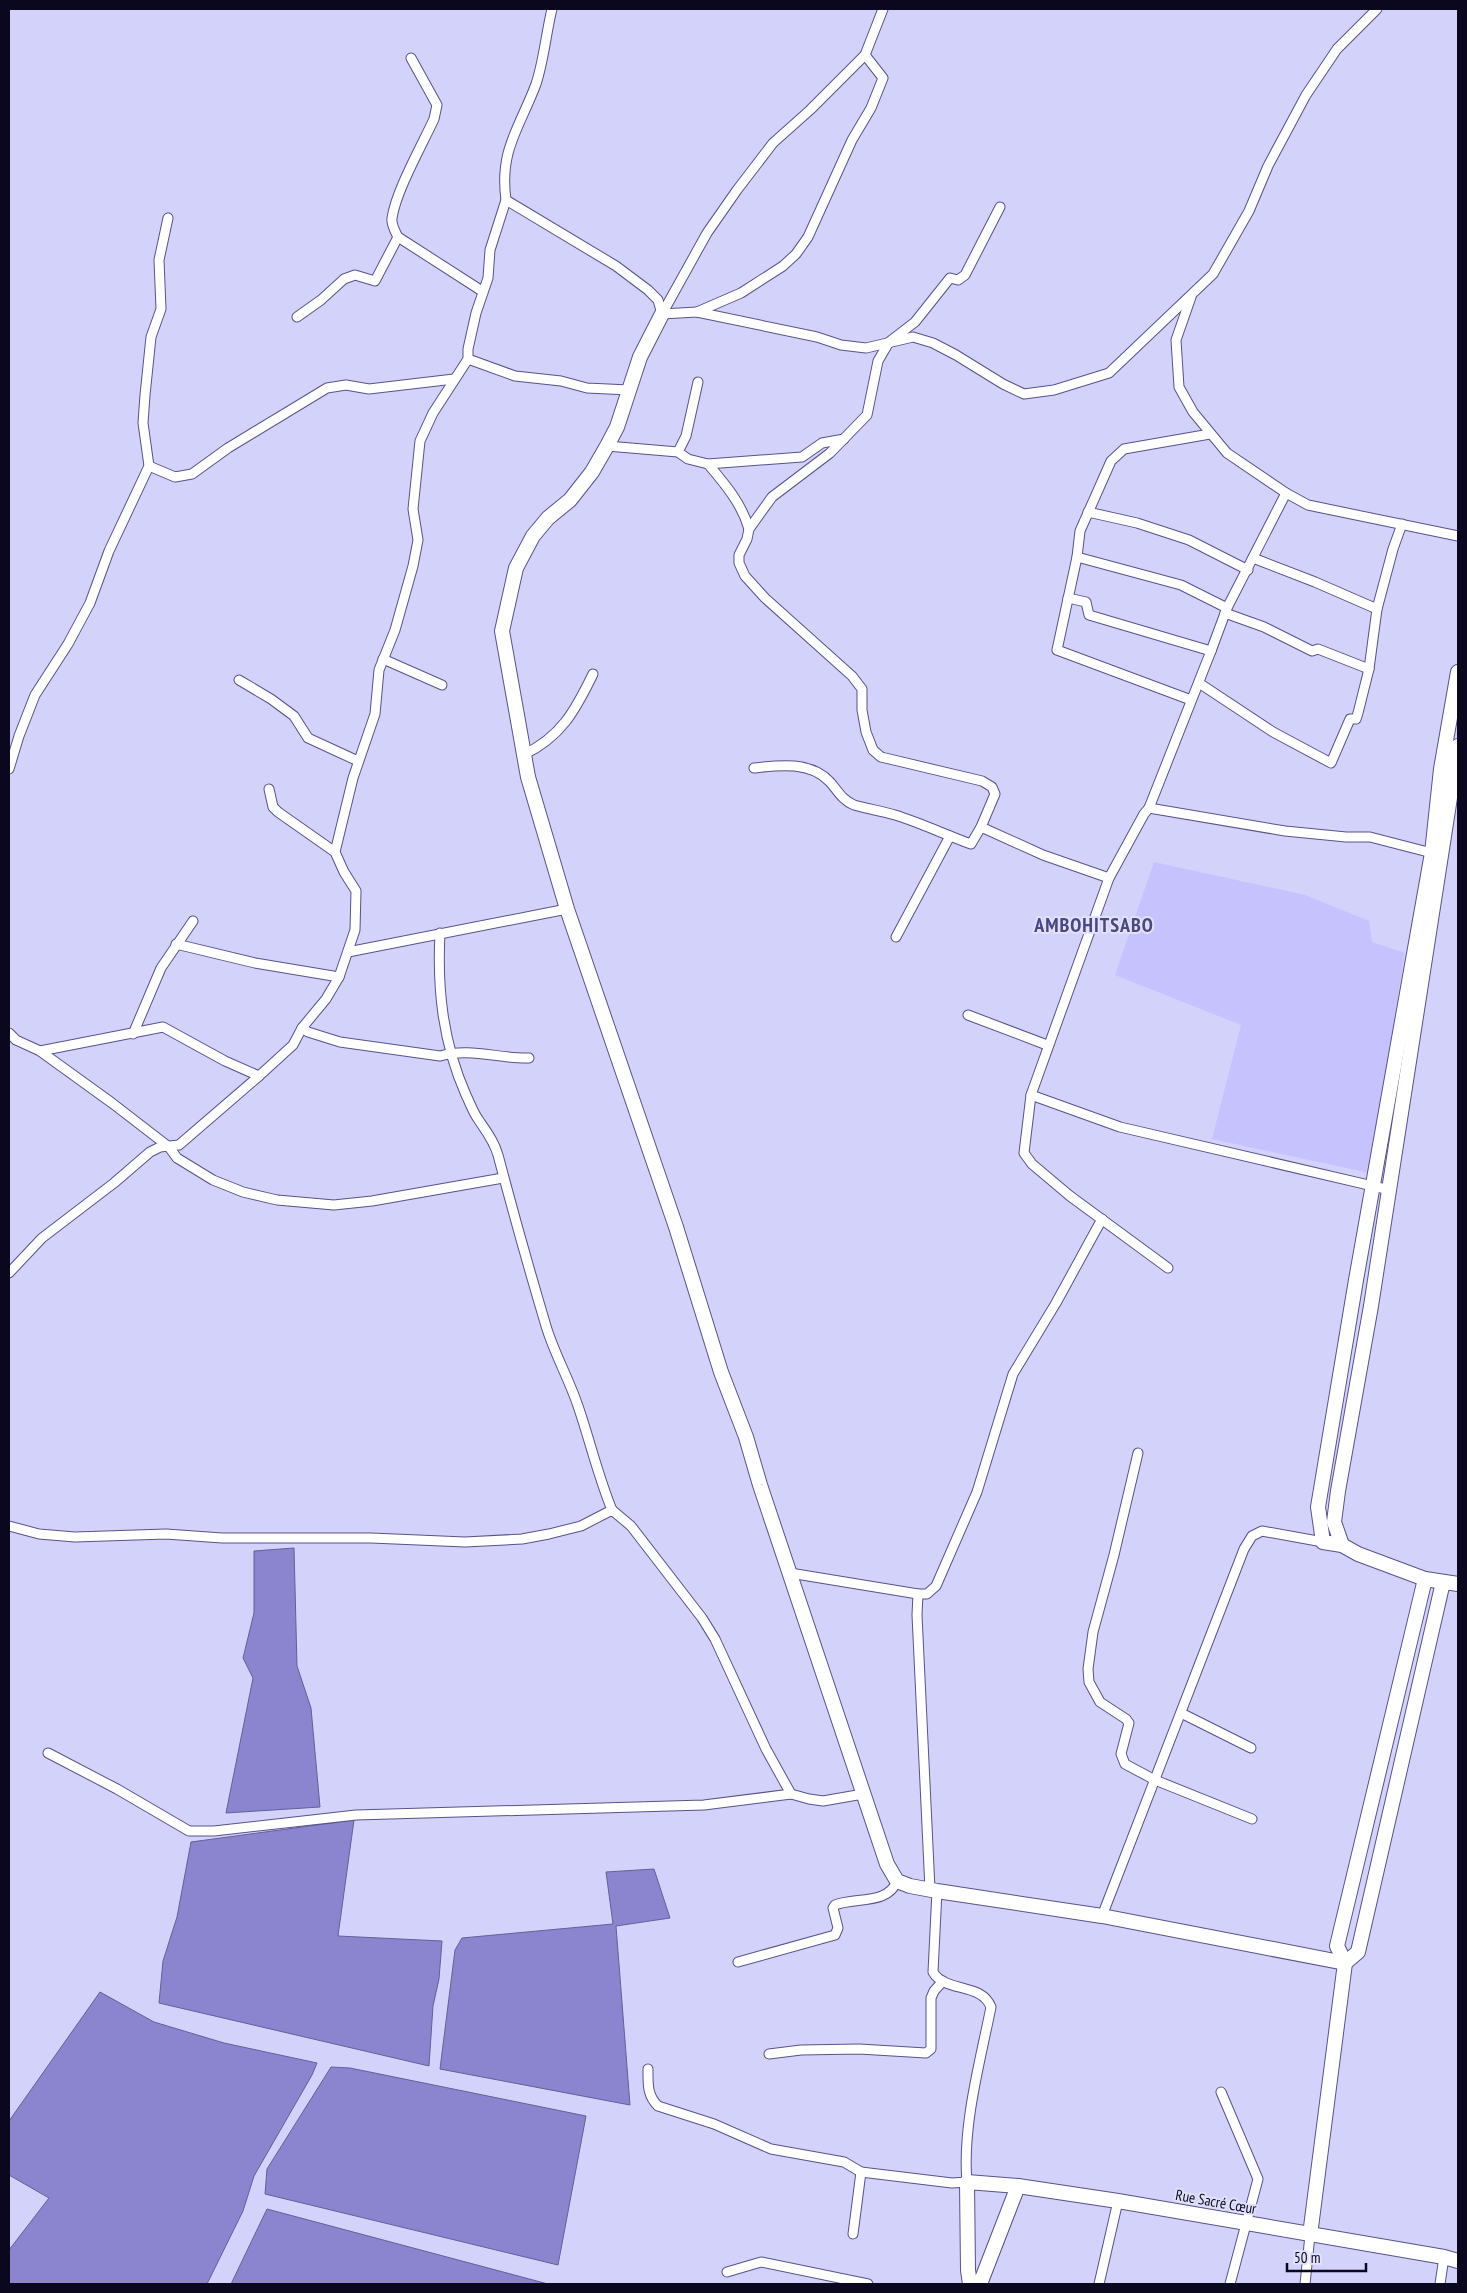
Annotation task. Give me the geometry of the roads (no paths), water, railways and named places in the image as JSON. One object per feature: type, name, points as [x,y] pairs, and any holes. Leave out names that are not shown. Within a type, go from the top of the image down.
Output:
[{"type":"street","points":[[335,852],[358,760],[375,714],[379,670],[400,611],[418,540],[413,509],[420,441],[433,413],[468,359],[468,348],[482,291],[488,278],[490,250],[506,200],[503,179],[506,158],[519,119],[536,83],[552,9]]},
{"type":"street","points":[[884,9],[865,55],[810,110],[773,142],[707,233],[640,357],[617,427],[608,446],[592,472],[570,500],[548,518],[533,536],[516,568],[502,631],[523,755],[567,909],[676,1227],[721,1372],[746,1437],[863,1794],[887,1864],[897,1882],[933,1890],[1102,1916],[1345,1963]]},
{"type":"street","points":[[662,314],[697,312],[817,337],[841,345],[866,348],[913,337],[933,343],[956,354],[1003,384],[1024,394],[1054,390],[1110,373],[1213,274],[1240,227],[1268,166],[1306,95],[1337,49],[1377,9]]},
{"type":"street","points":[[697,312],[741,293],[783,266],[806,240],[852,140],[871,108],[883,78],[865,55]]},
{"type":"street","points":[[410,58],[437,105],[434,119],[396,203],[392,220],[398,237],[482,291]]},
{"type":"street","points":[[506,200],[563,232],[624,272],[658,300],[662,314]]},
{"type":"street","points":[[754,768],[775,765],[798,766],[814,770],[828,780],[843,799],[854,805],[896,815],[970,844],[981,827],[994,794],[992,787],[982,781],[881,757],[873,750],[866,732],[862,710],[862,689],[852,676],[765,598],[745,576],[739,563],[739,555],[750,530],[772,497],[830,453],[867,415],[878,361],[888,342],[915,322],[950,278],[958,280],[966,275],[1000,207]]},
{"type":"street","points":[[9,769],[19,736],[35,695],[68,644],[90,603],[108,551],[149,466],[143,423],[145,395],[151,337],[161,309],[159,260],[168,218]]},
{"type":"street","points":[[297,317],[321,300],[344,279],[355,274],[375,281],[398,237]]},
{"type":"street","points":[[1192,294],[1176,340],[1179,387],[1193,412],[1227,453],[1286,493],[1308,505],[1458,536]]},
{"type":"street","points":[[468,359],[515,376],[561,381],[587,388],[629,390]]},
{"type":"street","points":[[149,466],[174,477],[192,474],[228,448],[327,388],[346,386],[369,389],[454,379]]},
{"type":"street","points":[[678,452],[686,436],[698,382]]},
{"type":"street","points":[[1191,700],[1057,650],[1077,557],[1080,531],[1111,461],[1124,449],[1210,434]]},
{"type":"street","points":[[608,446],[678,452],[688,459],[708,464],[802,457],[822,443],[845,439]]},
{"type":"street","points":[[708,464],[726,485],[746,517],[750,530]]},
{"type":"street","points":[[1168,1268],[1070,1196],[1032,1164],[1024,1153],[1031,1095],[1047,1045],[1109,878],[1149,808],[1226,611],[1286,493]]},
{"type":"street","points":[[1088,512],[1138,523],[1189,540],[1248,570]]},
{"type":"street","points":[[1199,683],[1273,732],[1331,763],[1350,719],[1356,719],[1369,669],[1377,609],[1393,549],[1402,524]]},
{"type":"street","points":[[1077,557],[1181,585],[1226,611],[1264,627],[1312,651],[1318,649],[1369,669]]},
{"type":"street","points":[[1254,558],[1316,582],[1377,609]]},
{"type":"street","points":[[1068,598],[1086,602],[1089,615],[1211,651]]},
{"type":"street","points":[[383,659],[442,685]]},
{"type":"street","points":[[523,755],[542,746],[555,735],[579,703],[593,674]]},
{"type":"street","points":[[1434,861],[1441,769],[1458,678]]},
{"type":"street","points":[[239,680],[271,699],[294,716],[308,738],[358,760]]},
{"type":"street","points":[[1342,1545],[1334,1522],[1390,1190],[1416,975],[1434,861],[1458,746]]},
{"type":"street","points":[[9,1273],[42,1238],[114,1183],[150,1152],[160,1147],[180,1145],[259,1076],[293,1045],[302,1028],[326,999],[339,977],[355,930],[356,891],[344,872],[335,852],[278,812],[273,807],[269,789]]},
{"type":"street","points":[[1149,808],[1285,830],[1370,838],[1434,861]]},
{"type":"street","points":[[981,827],[1043,855],[1109,878]]},
{"type":"street","points":[[896,938],[950,836]]},
{"type":"street","points":[[348,952],[567,909]]},
{"type":"street","points":[[133,1034],[161,968],[193,921]]},
{"type":"street","points":[[440,933],[439,995],[451,1052],[461,1084],[473,1109],[489,1133],[497,1153],[502,1178],[546,1327],[578,1405],[593,1451],[601,1484],[612,1510],[631,1526],[702,1618],[715,1639],[766,1749],[791,1794]]},
{"type":"street","points":[[176,944],[255,963],[339,977]]},
{"type":"street","points":[[1323,1542],[1318,1507],[1374,1187],[1416,975]]},
{"type":"street","points":[[968,1015],[1047,1045]]},
{"type":"street","points":[[40,1052],[163,1028],[225,1061],[259,1076]]},
{"type":"street","points":[[302,1028],[308,1032],[340,1042],[440,1056],[451,1052],[478,1052],[512,1058],[529,1058]]},
{"type":"street","points":[[9,1033],[16,1040],[40,1052],[112,1103],[169,1147],[177,1158],[212,1180],[261,1197],[334,1205],[372,1201],[502,1178]]},
{"type":"street","points":[[1031,1095],[1120,1126],[1390,1190]]},
{"type":"street","points":[[790,1573],[918,1594],[927,1594],[936,1586],[977,1492],[1013,1374],[1056,1303],[1102,1219]]},
{"type":"street","points":[[1353,1303],[1371,1306]]},
{"type":"street","points":[[1138,1453],[1114,1555],[1093,1632],[1089,1676],[1093,1693],[1100,1702],[1129,1723],[1122,1760],[1124,1764],[1155,1780],[1252,1819]]},
{"type":"street","points":[[9,1526],[40,1534],[75,1538],[166,1534],[222,1538],[371,1538],[465,1542],[522,1539],[549,1534],[581,1526],[612,1510]]},
{"type":"street","points":[[1102,1916],[1244,1549],[1252,1536],[1262,1530],[1342,1545],[1358,1554],[1424,1579],[1458,1584]]},
{"type":"street","points":[[1305,2284],[1345,1963],[1337,1946],[1424,1579]]},
{"type":"street","points":[[1345,1963],[1358,1952],[1443,1582]]},
{"type":"street","points":[[918,1594],[917,1615],[933,1890],[933,1972],[943,1982],[983,1995],[990,2007],[964,2158],[967,2182],[968,2270],[970,2284]]},
{"type":"street","points":[[1180,1713],[1252,1748]]},
{"type":"street","points":[[48,1753],[117,1789],[189,1831],[214,1831],[356,1815],[704,1805],[791,1794],[809,1800],[823,1801],[863,1794]]},
{"type":"street","points":[[738,1962],[835,1936],[838,1928],[833,1908],[835,1905],[882,1896],[891,1891],[897,1882]]},
{"type":"street","points":[[769,2054],[801,2050],[859,2049],[926,2053],[931,2049],[931,1998],[934,1991],[943,1982]]},
{"type":"street","points":[[648,2069],[648,2089],[658,2106],[714,2124],[771,2149],[844,2162],[861,2172],[952,2183],[967,2182]]},
{"type":"street","points":[[1222,2092],[1258,2179],[1230,2284]]},
{"type":"street","points":[[853,2234],[861,2172]]},
{"type":"street","name":"Rue Sacré Cœur","points":[[967,2182],[1018,2186],[1118,2201],[1444,2257],[1458,2261]]},
{"type":"street","points":[[980,2284],[1018,2186]]},
{"type":"street","points":[[1099,2284],[1118,2201]]},
{"type":"street","points":[[1440,2284],[1444,2257]]},
{"type":"street","points":[[727,2272],[761,2262],[868,2284]]},
{"type":"district","name":"AMBOHITSABO","points":[[1094,925]]}]
